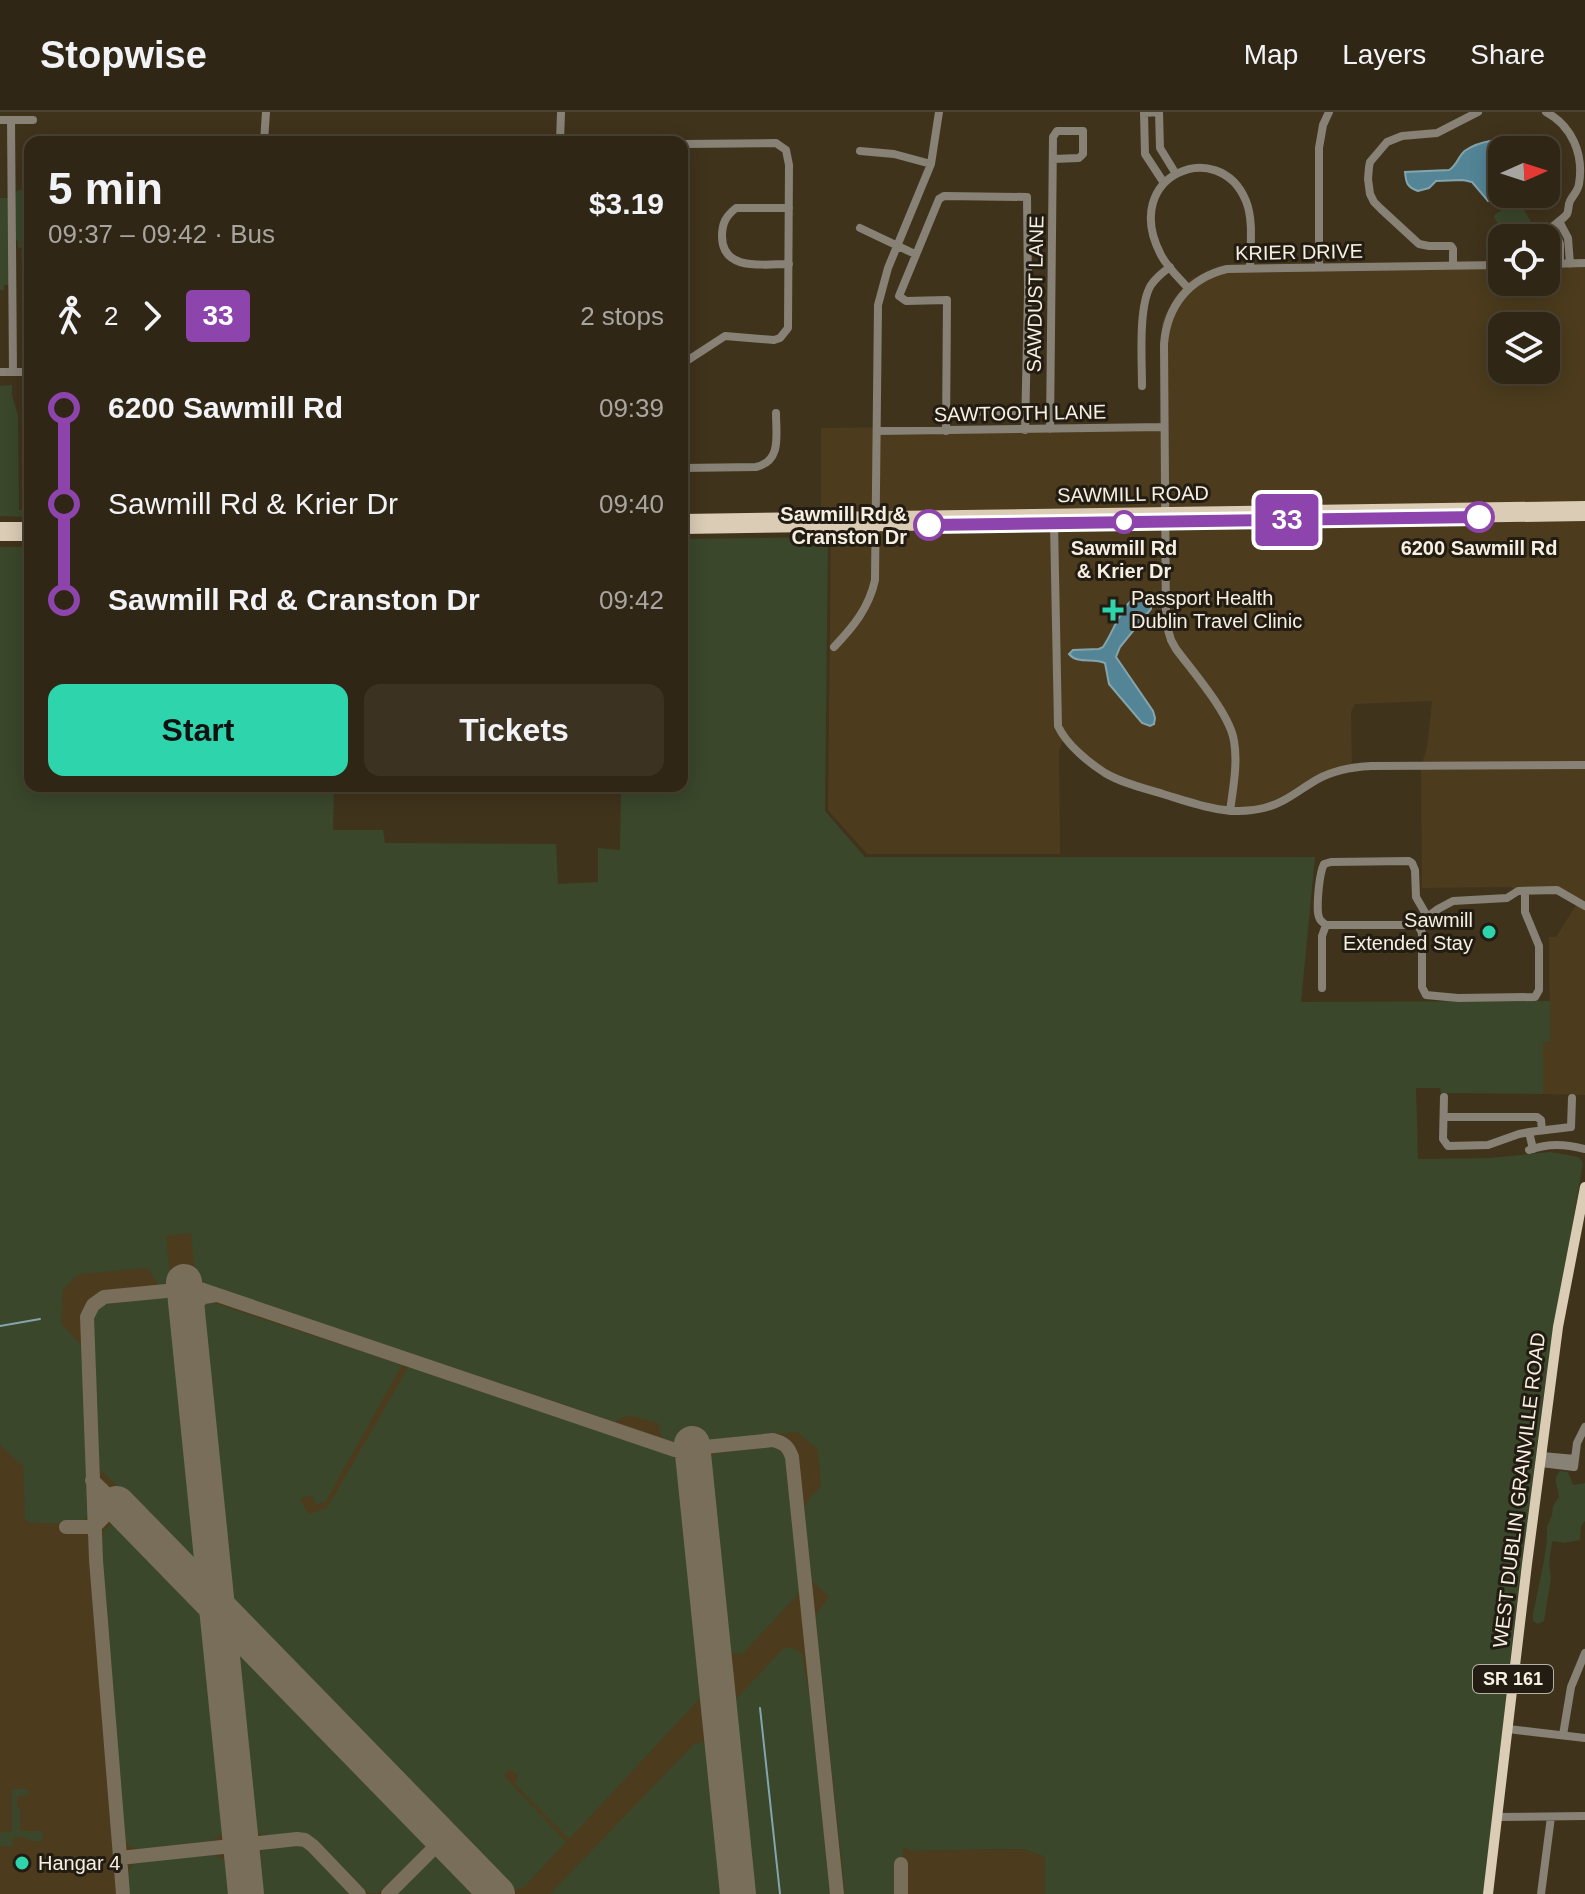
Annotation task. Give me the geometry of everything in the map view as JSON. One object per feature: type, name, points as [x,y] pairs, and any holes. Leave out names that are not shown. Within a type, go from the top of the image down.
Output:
[{"type":"main road","name":"SAWMILL ROAD","points":[[688,519],[1054,523],[1164,517],[1585,506]]},
{"type":"main road","name":"SAWMILL ROAD","points":[[688,529],[876,521],[1585,516]]},
{"type":"main road","points":[[0,527],[24,527]]},
{"type":"main road","points":[[0,536],[24,536]]},
{"type":"main road","name":"WEST DUBLIN GRANVILLE ROAD","points":[[1488,1894],[1558,1327],[1585,1187]]},
{"type":"street","points":[[264,136],[266,112]]},
{"type":"street","points":[[560,136],[561,112]]},
{"type":"street","points":[[834,647],[865,610],[876,573],[878,312],[885,276],[931,164],[939,112]]},
{"type":"street","points":[[1164,183],[1145,154],[1144,113],[1159,112],[1160,148],[1176,174]]},
{"type":"street","points":[[1319,267],[1319,148],[1329,112]]},
{"type":"street","points":[[1453,265],[1451,246],[1419,244],[1374,202],[1368,171],[1370,162],[1387,142],[1402,136],[1437,133],[1478,112]]},
{"type":"street","points":[[1546,112],[1554,116],[1573,137],[1579,159],[1579,185],[1566,214],[1556,224]]},
{"type":"street","points":[[0,120],[33,120]]},
{"type":"street","points":[[11,120],[13,372]]},
{"type":"street","name":"SAWDUST LANE","points":[[1050,429],[1053,137],[1057,131],[1083,131],[1083,154],[1079,158],[1053,159]]},
{"type":"street","points":[[688,144],[769,142],[783,147],[789,160],[789,322],[785,334],[774,340],[725,336],[688,357]]},
{"type":"street","points":[[860,151],[894,154],[931,164]]},
{"type":"street","points":[[1230,811],[1235,753],[1232,732],[1225,717],[1176,649],[1167,626],[1165,331],[1173,308],[1188,288],[1161,255],[1150,221],[1154,197],[1164,183],[1189,169],[1211,169],[1224,174],[1235,184],[1248,205],[1250,268]]},
{"type":"street","points":[[0,194],[12,193]]},
{"type":"street","points":[[946,431],[947,300],[906,301],[899,296],[941,198],[1027,197],[1029,430]]},
{"type":"street","points":[[789,208],[736,208],[724,220],[722,246],[739,263],[789,264]]},
{"type":"street","points":[[1560,227],[1568,238],[1570,264]]},
{"type":"street","points":[[860,228],[915,254]]},
{"type":"street","points":[[1560,264],[1585,263]]},
{"type":"street","name":"KRIER DRIVE","points":[[1188,288],[1203,277],[1218,272],[1250,268],[1488,265]]},
{"type":"street","points":[[1142,386],[1146,297],[1151,286],[1170,267]]},
{"type":"street","points":[[0,372],[24,372]]},
{"type":"street","points":[[946,412],[1027,411]]},
{"type":"street","points":[[688,468],[766,465],[773,458],[775,448],[776,413]]},
{"type":"street","name":"SAWTOOTH LANE","points":[[877,431],[1164,427]]},
{"type":"street","points":[[1054,523],[1057,721],[1061,733],[1084,757],[1114,778],[1194,803],[1230,811],[1249,811],[1290,798],[1326,775],[1362,767],[1585,765]]},
{"type":"street","points":[[1427,916],[1416,897],[1414,866],[1409,861],[1328,862],[1322,867],[1319,917],[1326,925],[1417,923],[1453,901],[1507,898],[1518,891],[1557,890],[1584,904]]},
{"type":"street","points":[[1417,923],[1422,933],[1423,991],[1431,996],[1443,997],[1535,997],[1539,990],[1539,946],[1525,912],[1525,891]]},
{"type":"street","points":[[1322,988],[1322,936],[1326,925]]},
{"type":"street","points":[[1444,1097],[1443,1139],[1448,1146],[1488,1145],[1519,1134],[1567,1129],[1571,1127],[1572,1098]]},
{"type":"street","points":[[1444,1117],[1537,1117],[1541,1120],[1542,1130]]},
{"type":"street","points":[[1529,1132],[1531,1150],[1563,1144],[1585,1149]]},
{"type":"street","points":[[1542,1460],[1574,1463],[1578,1439],[1585,1427]]},
{"type":"street","points":[[1563,1735],[1571,1687],[1585,1653]]},
{"type":"street","points":[[1508,1729],[1585,1738]]},
{"type":"street","points":[[1497,1817],[1585,1816]]},
{"type":"street","points":[[1541,1894],[1551,1817]]},
{"type":"shaded area","points":[[1560,260],[1585,260],[1585,502],[821,513],[821,428],[1157,424],[1160,421],[1162,323],[1167,311],[1191,279],[1219,266],[1488,261],[1488,296],[1560,296]]},
{"type":"shaded area","points":[[1585,516],[1585,1095],[1543,1094],[1543,1042],[1550,1041],[1549,937],[1556,937],[1578,902],[1564,893],[1518,891],[1510,887],[1422,888],[1421,766],[1427,748],[1432,701],[1355,704],[1351,712],[1352,768],[1335,772],[1290,798],[1237,811],[1114,778],[1061,733],[1054,523]]},
{"type":"shaded area","points":[[1051,526],[1054,721],[1063,739],[1059,752],[1060,854],[867,854],[828,810],[831,529]]},
{"type":"shaded area","points":[[19,964],[902,1242],[912,1851],[1024,1849],[1045,1857],[1045,1894],[0,1894],[0,1322]]},
{"type":"green space","points":[[24,190],[24,257],[21,257],[22,249],[15,239],[16,192]]},
{"type":"green space","points":[[0,198],[8,198],[10,285],[4,285],[4,290],[0,290]]},
{"type":"green space","points":[[1506,208],[1523,208],[1531,222],[1498,224],[1495,214]]},
{"type":"green space","points":[[12,385],[18,416],[19,510],[24,510],[24,517],[0,516],[0,386]]},
{"type":"green space","points":[[828,537],[825,811],[865,857],[1315,857],[1301,1002],[1550,1001],[1550,1042],[1543,1042],[1543,1094],[1441,1093],[1440,1088],[1416,1088],[1418,1159],[1490,1158],[1550,1152],[1579,1157],[1583,1163],[1543,1399],[1484,1894],[1045,1894],[1045,1857],[1024,1849],[912,1851],[903,1847],[902,1894],[845,1894],[816,1620],[817,1613],[829,1597],[812,1581],[804,1506],[821,1485],[818,1449],[797,1432],[680,1444],[662,1438],[658,1423],[628,1415],[615,1422],[196,1281],[191,1233],[166,1236],[171,1284],[159,1285],[147,1268],[80,1274],[63,1289],[61,1323],[82,1346],[88,1513],[80,1523],[35,1523],[25,1519],[23,1466],[0,1445],[0,547],[24,547],[24,792],[334,792],[333,830],[383,830],[385,843],[556,844],[558,884],[598,882],[598,848],[620,850],[621,792],[688,792],[688,539]]},
{"type":"green space","points":[[165,1297],[174,1305],[199,1560],[193,1562],[100,1469],[93,1319],[101,1305]]},
{"type":"green space","points":[[208,1301],[402,1365],[325,1502],[316,1504],[311,1495],[300,1499],[308,1514],[327,1508],[409,1366],[672,1454],[682,1468],[704,1686],[702,1696],[569,1839],[515,1784],[518,1775],[510,1769],[504,1776],[566,1842],[523,1888],[511,1890],[231,1603],[199,1310]]},
{"type":"green space","points":[[775,1446],[786,1457],[800,1592],[743,1653],[734,1654],[727,1648],[707,1461],[714,1454]]},
{"type":"green space","points":[[1560,1471],[1568,1472],[1573,1485],[1585,1483],[1585,1521],[1581,1526],[1580,1540],[1552,1542],[1549,1563],[1551,1578],[1544,1621],[1538,1624],[1533,1621],[1533,1614],[1544,1561],[1547,1527],[1559,1497],[1556,1480]]},
{"type":"green space","points":[[112,1524],[120,1525],[202,1608],[206,1617],[227,1823],[212,1841],[140,1849],[131,1847],[125,1841],[102,1545],[103,1531]]},
{"type":"green space","points":[[784,1648],[793,1648],[802,1653],[810,1698],[830,1894],[751,1894],[732,1710],[735,1700]]},
{"type":"green space","points":[[244,1651],[425,1838],[424,1849],[378,1893],[368,1893],[316,1840],[299,1834],[268,1835],[253,1830],[234,1653]]},
{"type":"green space","points":[[702,1742],[709,1745],[711,1753],[725,1894],[550,1894],[693,1745]]},
{"type":"green space","points":[[12,1789],[28,1789],[28,1796],[17,1796],[20,1831],[42,1831],[43,1841],[14,1837],[12,1846],[0,1846],[0,1832],[12,1832]]},
{"type":"green space","points":[[292,1845],[309,1851],[351,1894],[260,1894],[256,1858],[271,1847]]},
{"type":"green space","points":[[208,1854],[226,1863],[232,1873],[235,1894],[129,1894],[128,1871],[134,1864]]},
{"type":"green space","points":[[433,1858],[447,1859],[481,1894],[397,1894]]},
{"type":"water","points":[[1488,142],[1488,201],[1472,182],[1436,181],[1429,188],[1418,191],[1407,182],[1405,172],[1449,170],[1463,152]]},
{"type":"water","points":[[1138,595],[1147,598],[1151,609],[1120,647],[1116,657],[1153,711],[1154,724],[1150,726],[1142,723],[1109,684],[1105,663],[1077,659],[1069,654],[1073,650],[1103,647],[1122,612]]},
{"type":"waterway","points":[[0,1326],[40,1319]]},
{"type":"waterway","points":[[760,1708],[780,1894]]},
{"type":"taxiway","points":[[123,1894],[96,1560],[87,1317],[93,1305],[104,1297],[197,1288],[675,1450],[773,1440],[785,1446],[792,1457],[837,1894]]},
{"type":"taxiway","points":[[187,1308],[204,1297],[216,1295]]},
{"type":"taxiway","points":[[66,1527],[94,1527],[117,1504],[92,1480]]},
{"type":"taxiway","points":[[388,1894],[443,1839]]},
{"type":"taxiway","points":[[120,1858],[305,1840],[359,1894]]},
{"type":"taxiway","points":[[901,1864],[901,1894]]},
{"type":"runway","points":[[184,1282],[246,1894]]},
{"type":"runway","points":[[692,1444],[738,1894]]},
{"type":"runway","points":[[117,1504],[497,1894]]},
{"type":"bus line","name":"33","points":[[929,525],[1479,517]]},
{"type":"place","name":"6200 Sawmill Rd","points":[[1479,517]]},
{"type":"place","name":"Sawmill Rd & Krier Dr","points":[[1124,522]]},
{"type":"place","name":"Sawmill Rd & Cranston Dr","points":[[929,525]]},
{"type":"place","name":"Passport Health Dublin Travel Clinic","points":[[1113,610]]},
{"type":"place","name":"Sawmill Extended Stay","points":[[1489,932]]},
{"type":"place","name":"Hangar 4","points":[[22,1863]]}]
